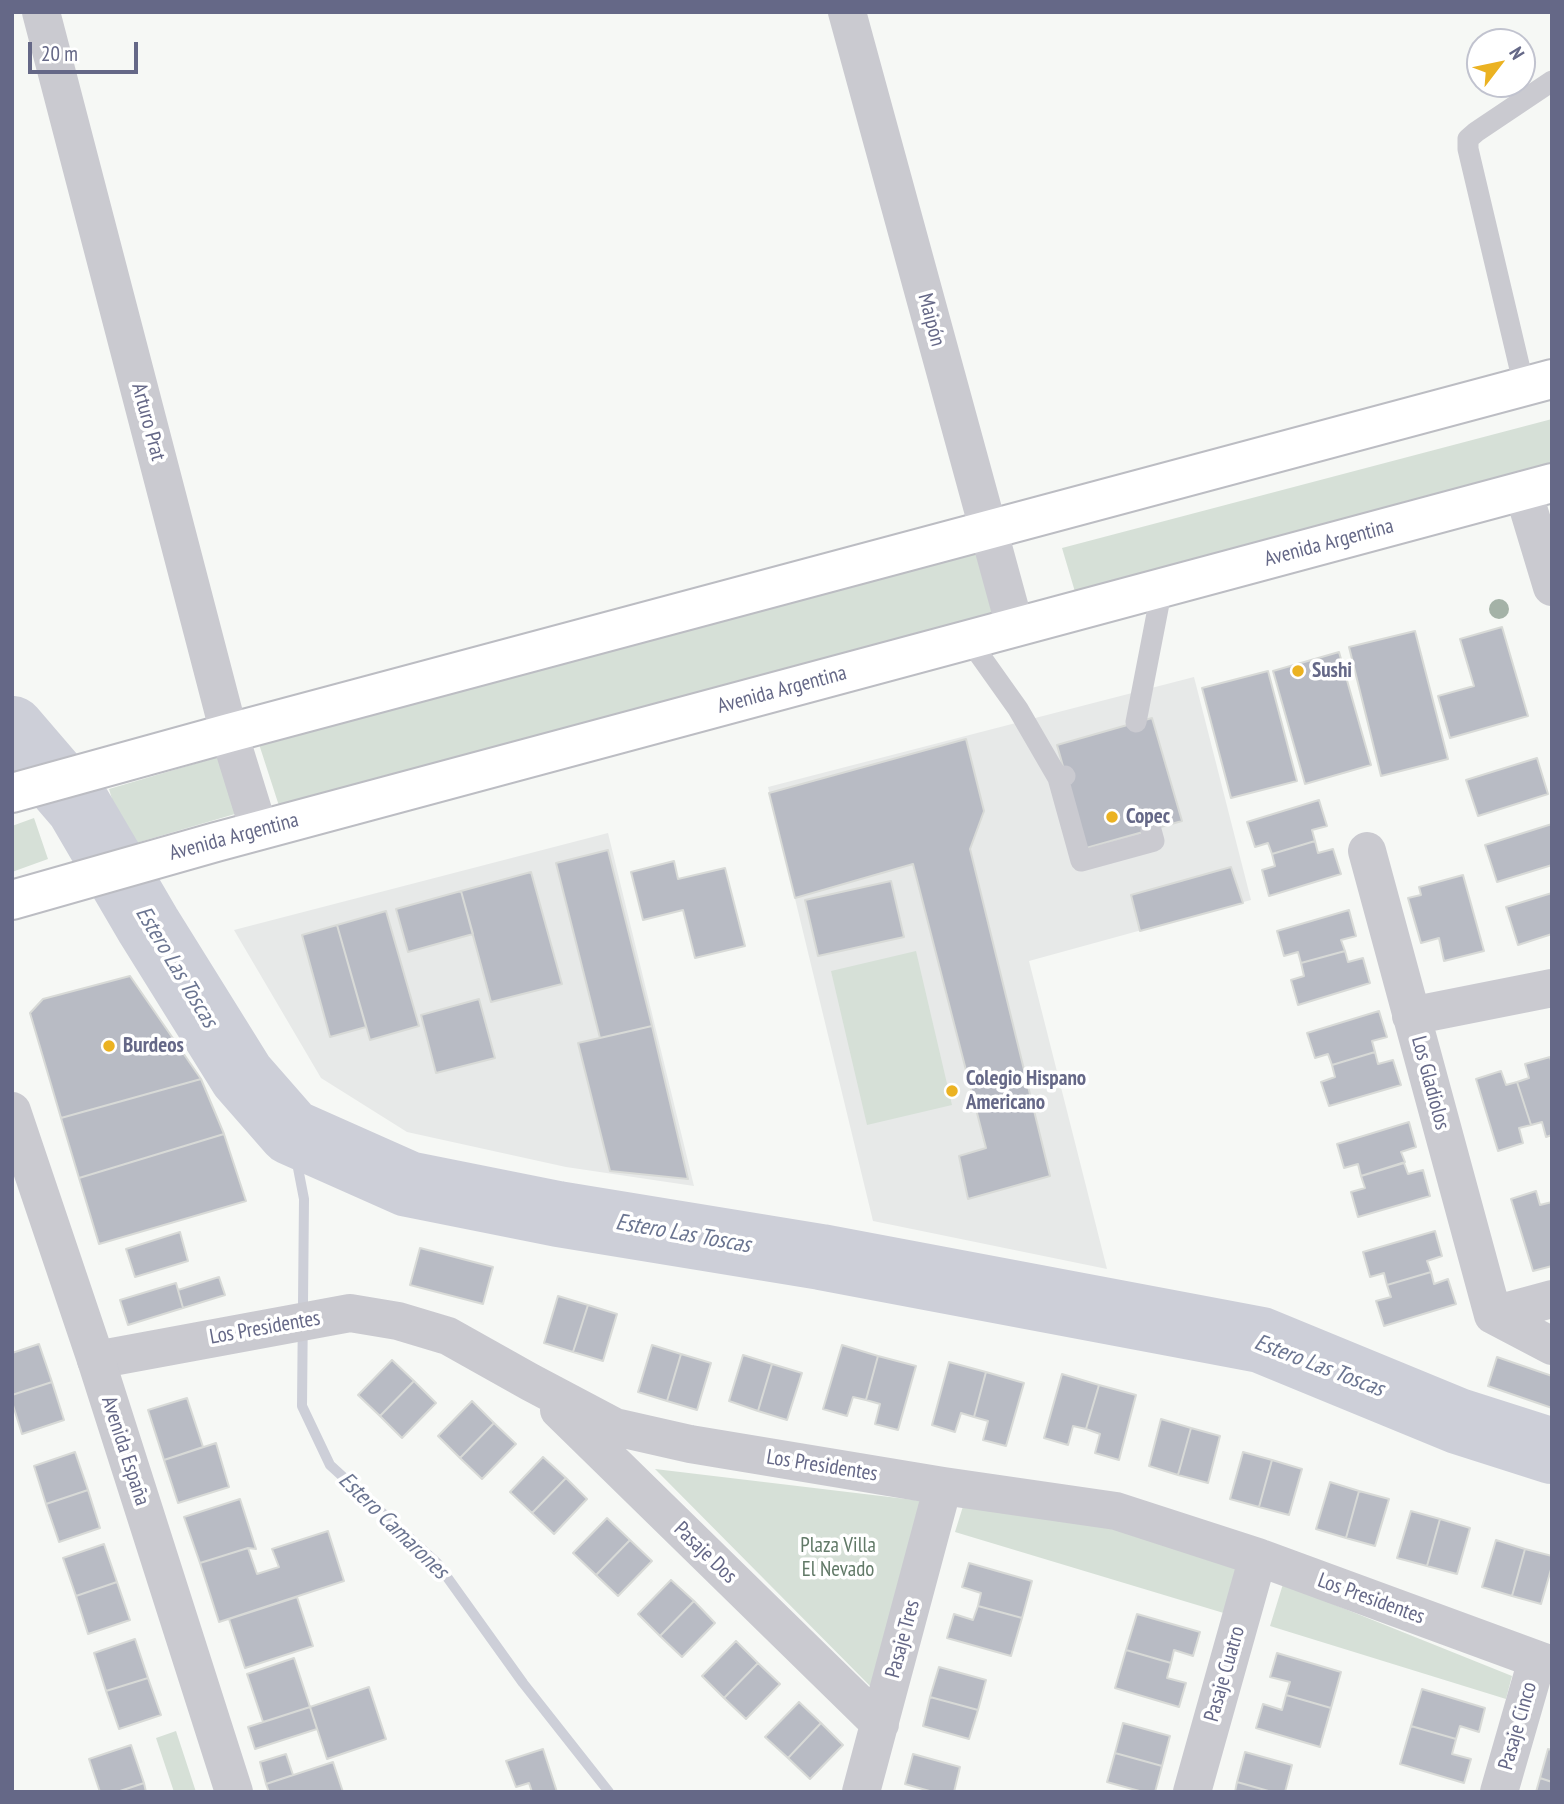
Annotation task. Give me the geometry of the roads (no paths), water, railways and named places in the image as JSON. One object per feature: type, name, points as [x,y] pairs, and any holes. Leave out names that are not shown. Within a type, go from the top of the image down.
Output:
[{"type":"main road","points":[[12,793],[1538,382]]},
{"type":"main road","name":"Avenida Argentina","points":[[12,901],[159,857],[1537,487]]},
{"type":"street","name":"Arturo Prat","points":[[41,12],[229,733],[259,831]]},
{"type":"street","name":"Maipón","points":[[847,12],[1015,627]]},
{"type":"street","points":[[1537,487],[1552,587]]},
{"type":"street","name":"Los Gladiolos","points":[[1367,851],[1493,1315]]},
{"type":"street","points":[[1411,1016],[1552,988]]},
{"type":"street","name":"Avenida España","points":[[12,1111],[96,1360],[234,1792]]},
{"type":"street","points":[[1493,1315],[1552,1299]]},
{"type":"street","name":"Los Presidentes","points":[[96,1360],[350,1313],[398,1321],[447,1336],[615,1427],[690,1444],[943,1486],[1116,1511],[1258,1557],[1545,1663]]},
{"type":"street","points":[[1493,1315],[1552,1346]]},
{"type":"street","name":"Pasaje Dos","points":[[530,1382],[880,1724]]},
{"type":"street","name":"Pasaje Tres","points":[[861,1792],[943,1486]]},
{"type":"street","name":"Pasaje Cuatro","points":[[1192,1792],[1258,1557]]},
{"type":"street","name":"Pasaje Cinco","points":[[1499,1792],[1545,1663]]},
{"type":"lane","points":[[1538,382],[1468,149],[1468,139],[1552,81]]},
{"type":"lane","points":[[1136,722],[1163,588]]},
{"type":"lane","points":[[969,640],[1018,709],[1061,777],[1081,861],[1154,841],[1151,830]]},
{"type":"waterway","name":"Estero Las Toscas","points":[[12,729],[79,807],[148,925],[242,1076],[291,1132],[408,1184],[558,1214],[821,1257],[1261,1340],[1458,1421],[1552,1451]]},
{"type":"waterway","name":"Estero Camarones","points":[[291,1132],[304,1199],[302,1406],[330,1465],[437,1563],[523,1683],[609,1792]]},
{"type":"place","name":"Sushi","points":[[1298,671]]},
{"type":"place","name":"Copec","points":[[1112,817]]},
{"type":"place","name":"Burdeos","points":[[109,1046]]},
{"type":"place","name":"Colegio Hispano Americano","points":[[952,1091]]},
{"type":"park label","name":"Plaza Villa El Nevado","points":[[838,1558]]}]
